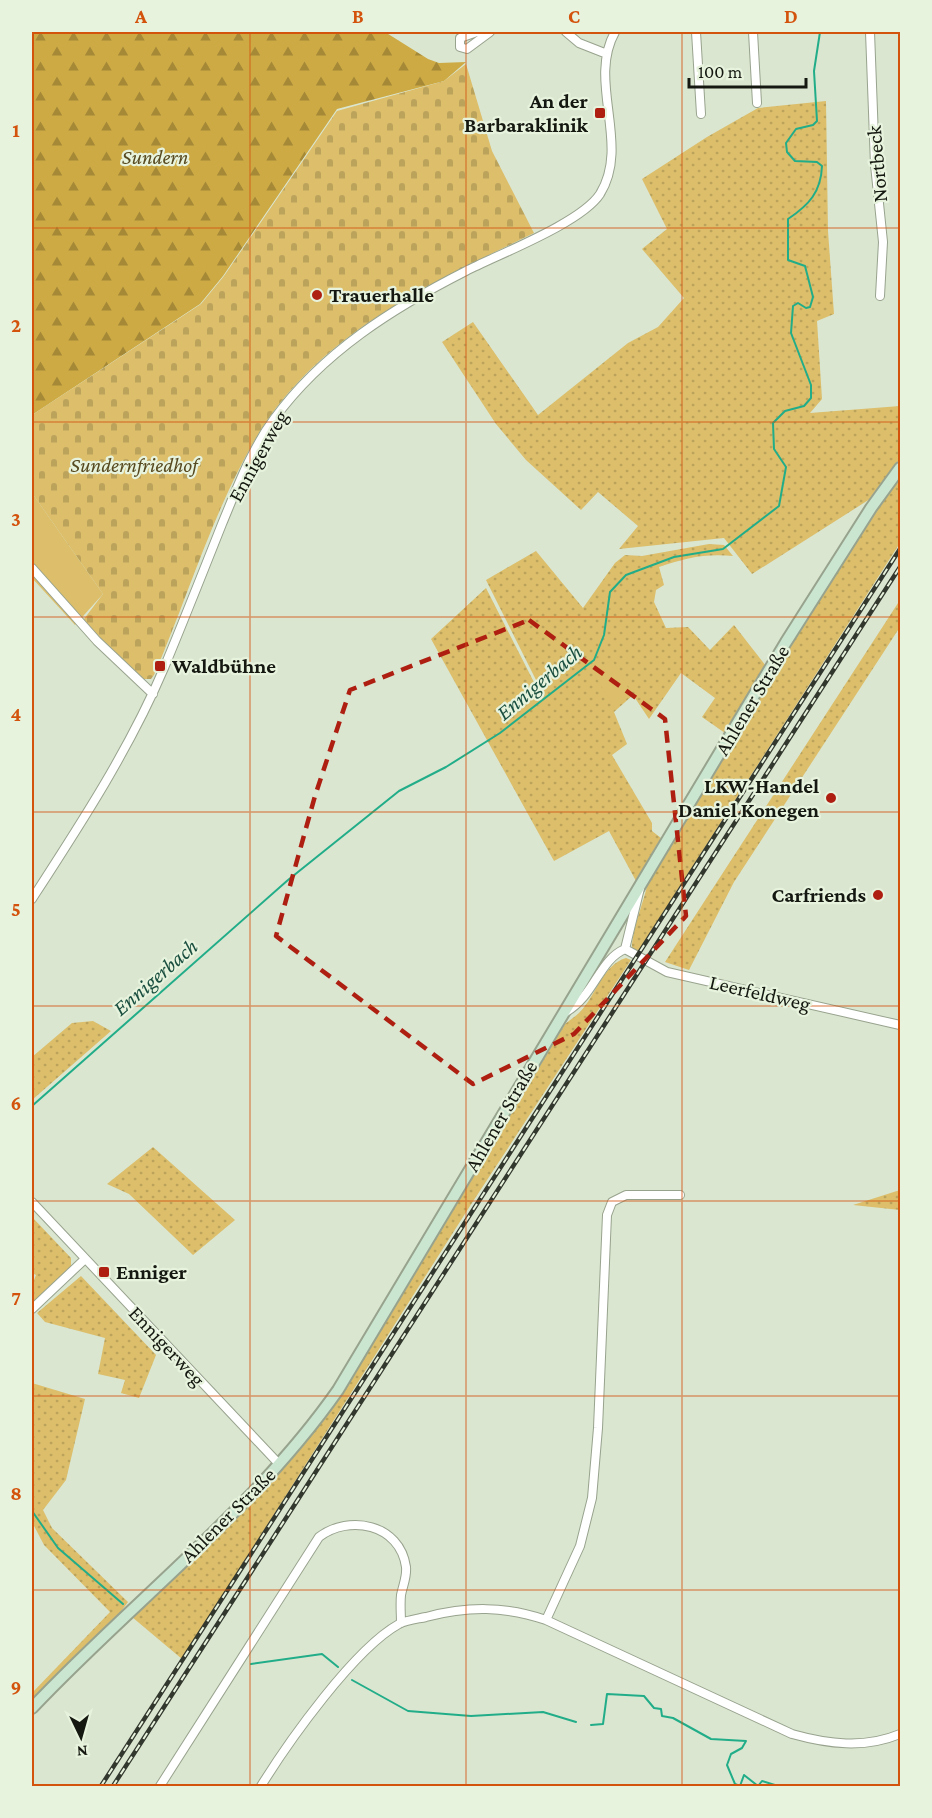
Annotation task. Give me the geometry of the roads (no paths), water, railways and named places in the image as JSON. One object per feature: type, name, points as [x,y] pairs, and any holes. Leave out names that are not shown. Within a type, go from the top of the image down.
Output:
[{"type":"main road","name":"Ahlener Straße","points":[[32,1708],[279,1464],[317,1420],[344,1382],[561,1015],[792,632],[871,507],[900,468]]},
{"type":"street","points":[[477,32],[460,38],[460,47],[467,49],[490,32]]},
{"type":"street","points":[[566,32],[579,43],[607,54]]},
{"type":"street","name":"Ennigerweg","points":[[32,899],[124,752],[153,694],[238,484],[272,422],[295,392],[315,370],[375,324],[465,271],[569,220],[589,207],[598,196],[606,182],[612,153],[607,54],[615,32]]},
{"type":"street","points":[[696,32],[700,114]]},
{"type":"street","points":[[753,32],[757,103]]},
{"type":"street","name":"Nortbeck","points":[[870,32],[875,165],[883,242],[880,296]]},
{"type":"street","points":[[32,568],[97,641],[153,694]]},
{"type":"street","points":[[561,1015],[584,1000],[614,955],[625,949],[637,908],[640,884]]},
{"type":"street","name":"Leerfeldweg","points":[[625,949],[673,974],[900,1025]]},
{"type":"street","points":[[546,1620],[580,1546],[592,1498],[598,1428],[607,1215],[612,1202],[626,1195],[680,1195]]},
{"type":"street","name":"Ennigerweg","points":[[32,1202],[279,1464]]},
{"type":"street","points":[[32,1309],[85,1259]]},
{"type":"street","points":[[160,1786],[319,1537],[329,1529],[343,1526],[369,1526],[380,1530],[394,1540],[406,1565],[406,1580],[401,1596],[401,1623]]},
{"type":"street","points":[[261,1786],[300,1730],[370,1643],[401,1623],[477,1607],[507,1609],[546,1620],[792,1734],[833,1744],[878,1741],[900,1734]]},
{"type":"waterway","name":"Ennigerbach","points":[[32,1106],[288,880],[399,791],[446,767],[500,733],[594,660],[604,635],[610,592],[626,575],[674,557],[723,549],[779,506],[786,467],[774,449],[773,423],[785,411],[804,406],[811,398],[811,385],[791,333],[793,306],[798,303],[806,308],[810,307],[813,297],[805,266],[788,260],[788,219],[813,197],[819,183],[822,166],[817,162],[795,161],[787,152],[786,143],[796,129],[813,125],[817,121],[814,71],[820,32]]},
{"type":"waterway","points":[[32,1511],[58,1548],[123,1604]]},
{"type":"waterway","points":[[251,1664],[322,1654],[338,1667]]},
{"type":"waterway","points":[[352,1680],[408,1711],[471,1716],[543,1712],[576,1722]]},
{"type":"waterway","points":[[591,1725],[603,1724],[607,1694],[644,1696],[654,1708],[661,1709],[662,1716],[673,1718],[711,1739],[746,1741],[742,1748],[731,1754],[727,1765],[735,1784],[740,1786],[744,1775],[758,1786]]},
{"type":"waterway","points":[[758,1786],[762,1781],[778,1786]]},
{"type":"waterway","points":[[816,1786],[830,1786]]},
{"type":"railway","points":[[101,1786],[900,549]]},
{"type":"railway","points":[[113,1786],[900,567]]},
{"type":"place","name":"An der Barbaraklinik","points":[[600,113]]},
{"type":"place","name":"Trauerhalle","points":[[317,295]]},
{"type":"place","name":"Waldbühne","points":[[160,666]]},
{"type":"place","name":"LKW-Handel Daniel Konegen","points":[[831,798]]},
{"type":"place","name":"Carfriends","points":[[878,895]]},
{"type":"place","name":"Enniger","points":[[104,1272]]},
{"type":"park label","name":"Sundern","points":[[155,157]]},
{"type":"park label","name":"Sundernfriedhof","points":[[134,465]]}]
